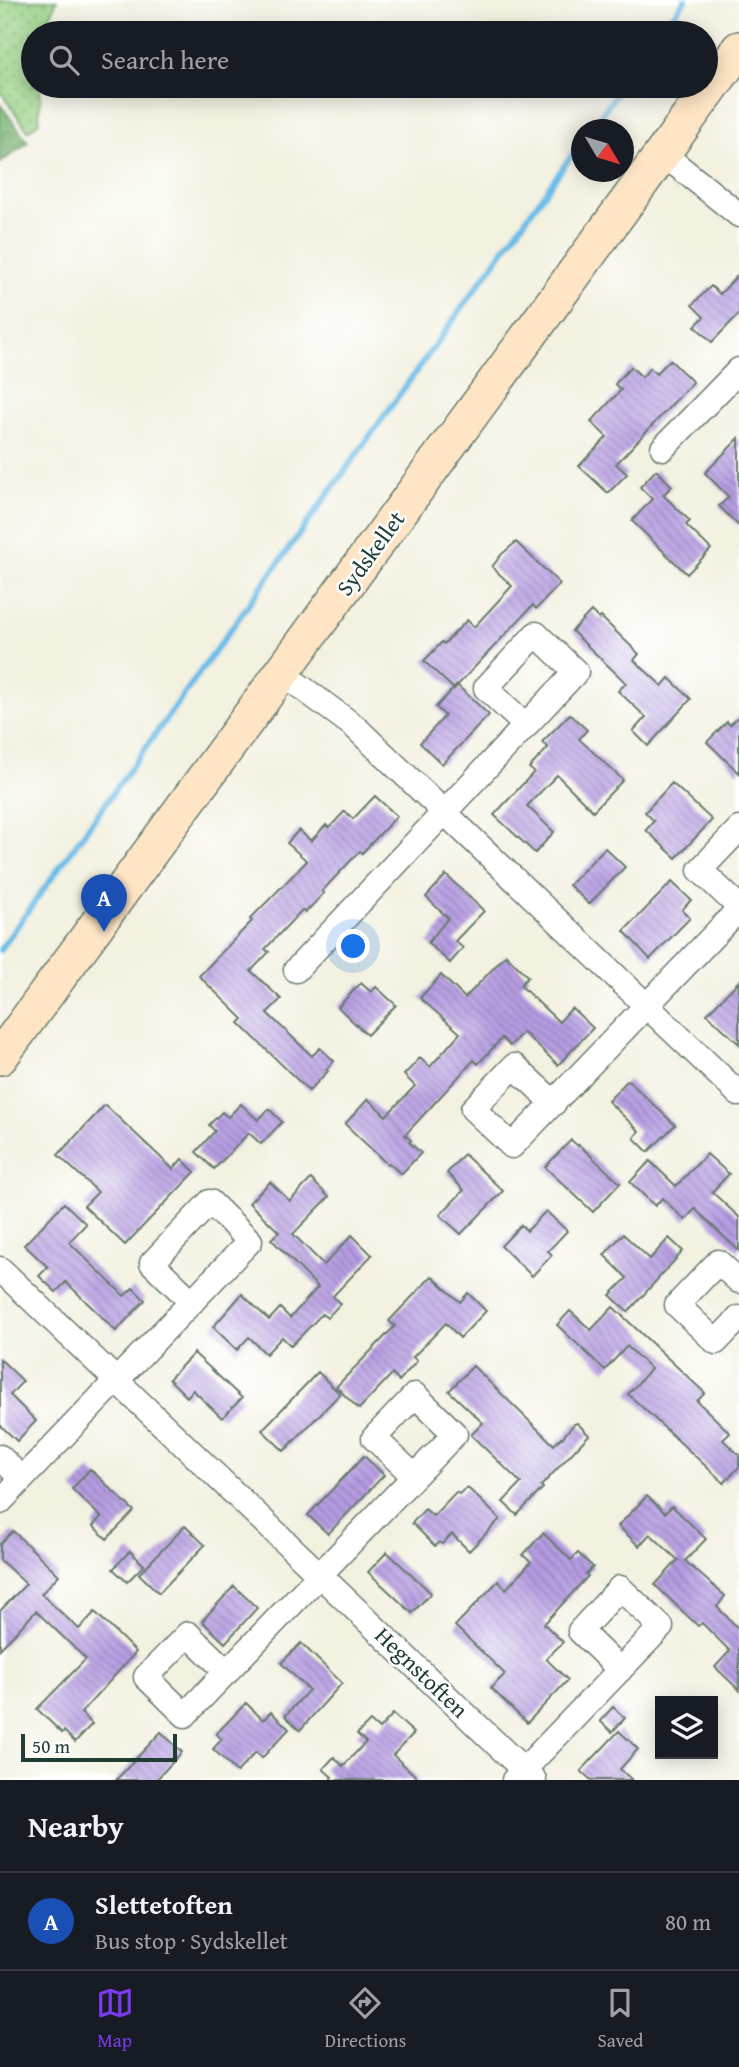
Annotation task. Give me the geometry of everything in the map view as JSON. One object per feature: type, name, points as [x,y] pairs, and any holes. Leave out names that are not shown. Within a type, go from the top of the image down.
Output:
[{"type":"street","name":"Sydskellet","points":[[718,77],[739,49]]},
{"type":"street","name":"Sydskellet","points":[[0,1057],[703,98]]},
{"type":"street","points":[[662,153],[739,215]]},
{"type":"street","points":[[663,448],[739,370]]},
{"type":"street","points":[[282,673],[354,726],[739,1094]]},
{"type":"street","points":[[296,970],[526,726]]},
{"type":"street","points":[[554,1103],[739,908],[700,870],[739,829]]},
{"type":"street","points":[[739,1281],[718,1262],[677,1305],[716,1342],[739,1318]]},
{"type":"street","name":"Hegnstoften","points":[[0,1269],[320,1574],[524,1777],[620,1670]]},
{"type":"street","points":[[0,1502],[192,1301]]},
{"type":"street","points":[[0,1457],[22,1479]]},
{"type":"street","points":[[227,1672],[414,1476]]},
{"type":"green space","points":[[0,0],[57,0],[49,21],[21,21],[21,98],[40,98],[39,122],[28,131],[0,91]]},
{"type":"green space","points":[[0,104],[28,142],[0,163]]},
{"type":"building","points":[[739,274],[739,314],[712,342],[695,326],[704,317],[692,305],[711,286],[720,294]]},
{"type":"building","points":[[670,360],[693,382],[616,464],[627,474],[608,493],[579,466],[607,437],[591,422],[621,390],[615,384],[631,367],[642,377],[650,368],[656,374]]},
{"type":"building","points":[[739,438],[739,526],[719,506],[729,497],[705,473]]},
{"type":"building","points":[[656,470],[672,486],[663,495],[690,521],[686,525],[711,549],[687,574],[632,521],[652,499],[640,487]]},
{"type":"building","points":[[516,542],[560,584],[536,609],[533,605],[454,689],[424,661],[467,620],[474,627],[512,586],[492,567]]},
{"type":"building","points":[[591,611],[599,619],[601,617],[639,654],[634,660],[662,686],[669,678],[691,699],[648,746],[633,731],[646,717],[618,691],[626,683],[572,631]]},
{"type":"building","points":[[457,685],[489,715],[442,764],[420,743],[445,716],[436,707]]},
{"type":"building","points":[[570,714],[587,730],[579,739],[623,780],[593,811],[557,775],[527,806],[554,832],[535,853],[494,815],[534,772],[529,768],[548,748],[542,742]]},
{"type":"building","points":[[739,716],[739,773],[707,742],[727,722],[730,725]]},
{"type":"building","points":[[672,783],[712,820],[676,858],[646,830],[654,821],[645,812]]},
{"type":"building","points":[[375,796],[397,816],[322,891],[324,893],[305,913],[302,910],[265,949],[269,952],[251,971],[281,999],[267,1013],[312,1056],[320,1048],[334,1061],[309,1091],[239,1023],[243,1019],[199,976],[307,861],[287,843],[299,830],[311,841],[326,825],[329,828],[345,811],[353,819]]},
{"type":"building","points":[[605,848],[625,867],[589,904],[569,885]]},
{"type":"building","points":[[446,875],[484,911],[455,941],[463,948],[450,963],[428,943],[448,918],[426,897]]},
{"type":"building","points":[[672,882],[691,900],[682,910],[690,918],[650,959],[624,931]]},
{"type":"building","points":[[506,955],[528,977],[520,985],[559,1022],[572,1008],[593,1028],[558,1065],[523,1032],[510,1046],[502,1038],[478,1064],[474,1060],[405,1135],[421,1153],[401,1174],[345,1124],[368,1099],[386,1116],[415,1086],[404,1075],[420,1058],[430,1067],[460,1033],[420,998],[441,975],[465,998]]},
{"type":"building","points":[[739,981],[739,1044],[707,1014]]},
{"type":"building","points":[[361,983],[371,992],[376,987],[396,1005],[367,1035],[338,1007]]},
{"type":"building","points":[[628,1080],[675,1125],[648,1152],[634,1138],[639,1131],[608,1101]]},
{"type":"building","points":[[241,1104],[258,1120],[269,1109],[282,1122],[261,1144],[249,1133],[214,1169],[196,1152],[215,1131],[209,1125],[222,1112],[228,1117]]},
{"type":"building","points":[[105,1105],[173,1169],[182,1159],[195,1172],[125,1245],[84,1206],[98,1192],[58,1155]]},
{"type":"building","points":[[571,1140],[620,1183],[593,1212],[545,1167]]},
{"type":"building","points":[[464,1154],[503,1191],[461,1234],[440,1215],[464,1190],[447,1173]]},
{"type":"building","points":[[707,1154],[729,1174],[712,1192],[739,1217],[739,1251],[695,1209],[685,1220],[662,1198],[655,1206],[630,1182],[650,1161],[676,1186]]},
{"type":"building","points":[[311,1179],[329,1197],[293,1234],[324,1265],[352,1235],[372,1255],[333,1296],[340,1304],[327,1318],[322,1314],[291,1346],[282,1337],[266,1354],[249,1337],[237,1350],[213,1327],[242,1294],[269,1320],[280,1308],[290,1318],[318,1287],[271,1239],[279,1232],[249,1203],[270,1182],[290,1201]]},
{"type":"building","points":[[64,1203],[86,1224],[69,1242],[124,1296],[133,1288],[145,1300],[116,1331],[66,1282],[56,1292],[39,1276],[48,1267],[24,1245]]},
{"type":"building","points":[[546,1211],[567,1231],[548,1251],[552,1255],[532,1276],[501,1246],[521,1225],[527,1231]]},
{"type":"building","points":[[623,1234],[650,1259],[669,1238],[683,1251],[628,1312],[610,1295],[627,1278],[604,1255]]},
{"type":"building","points":[[432,1276],[460,1302],[468,1293],[486,1311],[460,1338],[446,1323],[413,1357],[417,1361],[399,1381],[392,1374],[359,1409],[336,1387],[395,1326],[389,1321]]},
{"type":"building","points":[[613,1307],[705,1393],[697,1401],[730,1433],[723,1440],[739,1455],[739,1467],[724,1483],[628,1394],[651,1369],[627,1346],[605,1370],[557,1325],[570,1311],[591,1330]]},
{"type":"building","points":[[194,1353],[242,1398],[222,1418],[193,1390],[187,1397],[169,1379]]},
{"type":"building","points":[[0,1359],[23,1381],[10,1395],[36,1421],[17,1441],[0,1425]]},
{"type":"building","points":[[473,1366],[554,1445],[577,1423],[589,1435],[517,1515],[503,1502],[521,1483],[471,1435],[483,1423],[449,1391]]},
{"type":"building","points":[[318,1372],[340,1394],[284,1451],[262,1430]]},
{"type":"building","points":[[364,1456],[384,1475],[328,1534],[308,1515]]},
{"type":"building","points":[[90,1469],[134,1511],[107,1539],[93,1526],[101,1517],[72,1489]]},
{"type":"building","points":[[467,1487],[500,1519],[469,1551],[452,1534],[442,1544],[439,1542],[435,1546],[412,1523],[425,1509],[433,1516],[456,1492],[459,1494]]},
{"type":"building","points":[[647,1496],[665,1513],[672,1506],[706,1539],[685,1561],[725,1596],[717,1607],[739,1629],[739,1690],[715,1667],[730,1651],[702,1623],[698,1626],[655,1585],[678,1560],[650,1534],[639,1546],[618,1526]]},
{"type":"building","points":[[185,1526],[205,1545],[159,1593],[139,1574]]},
{"type":"building","points":[[13,1531],[59,1575],[41,1594],[79,1629],[95,1612],[136,1652],[81,1713],[92,1724],[75,1742],[37,1709],[86,1659],[36,1611],[0,1649],[0,1611],[26,1584],[0,1560],[0,1544]]},
{"type":"building","points":[[543,1533],[571,1560],[578,1553],[593,1567],[544,1624],[563,1642],[546,1659],[568,1680],[527,1723],[491,1688],[505,1674],[455,1626],[498,1581],[506,1589],[531,1562],[523,1555]]},
{"type":"building","points":[[130,1551],[144,1565],[127,1582],[113,1569]]},
{"type":"building","points":[[387,1552],[431,1593],[412,1613],[368,1572]]},
{"type":"building","points":[[234,1586],[257,1608],[225,1643],[202,1621]]},
{"type":"building","points":[[301,1643],[342,1683],[300,1730],[285,1716],[309,1690],[281,1663]]},
{"type":"building","points":[[246,1703],[263,1720],[271,1712],[289,1729],[262,1758],[256,1752],[237,1772],[213,1749],[222,1739],[216,1734]]},
{"type":"building","points":[[613,1707],[625,1718],[612,1732],[600,1721]]},
{"type":"building","points":[[393,1714],[414,1733],[393,1755],[420,1780],[330,1780],[332,1777],[323,1769],[334,1757],[343,1766],[366,1742],[357,1734],[370,1721],[379,1729]]},
{"type":"building","points":[[619,1731],[638,1749],[620,1769],[632,1780],[591,1780],[581,1771]]},
{"type":"building","points":[[161,1732],[182,1752],[156,1780],[116,1780]]},
{"type":"waterway","points":[[669,21],[685,0]]},
{"type":"waterway","points":[[598,119],[613,98]]},
{"type":"waterway","points":[[0,950],[571,156]]},
{"type":"place","name":"Slettetoften","points":[[104,932]]}]
